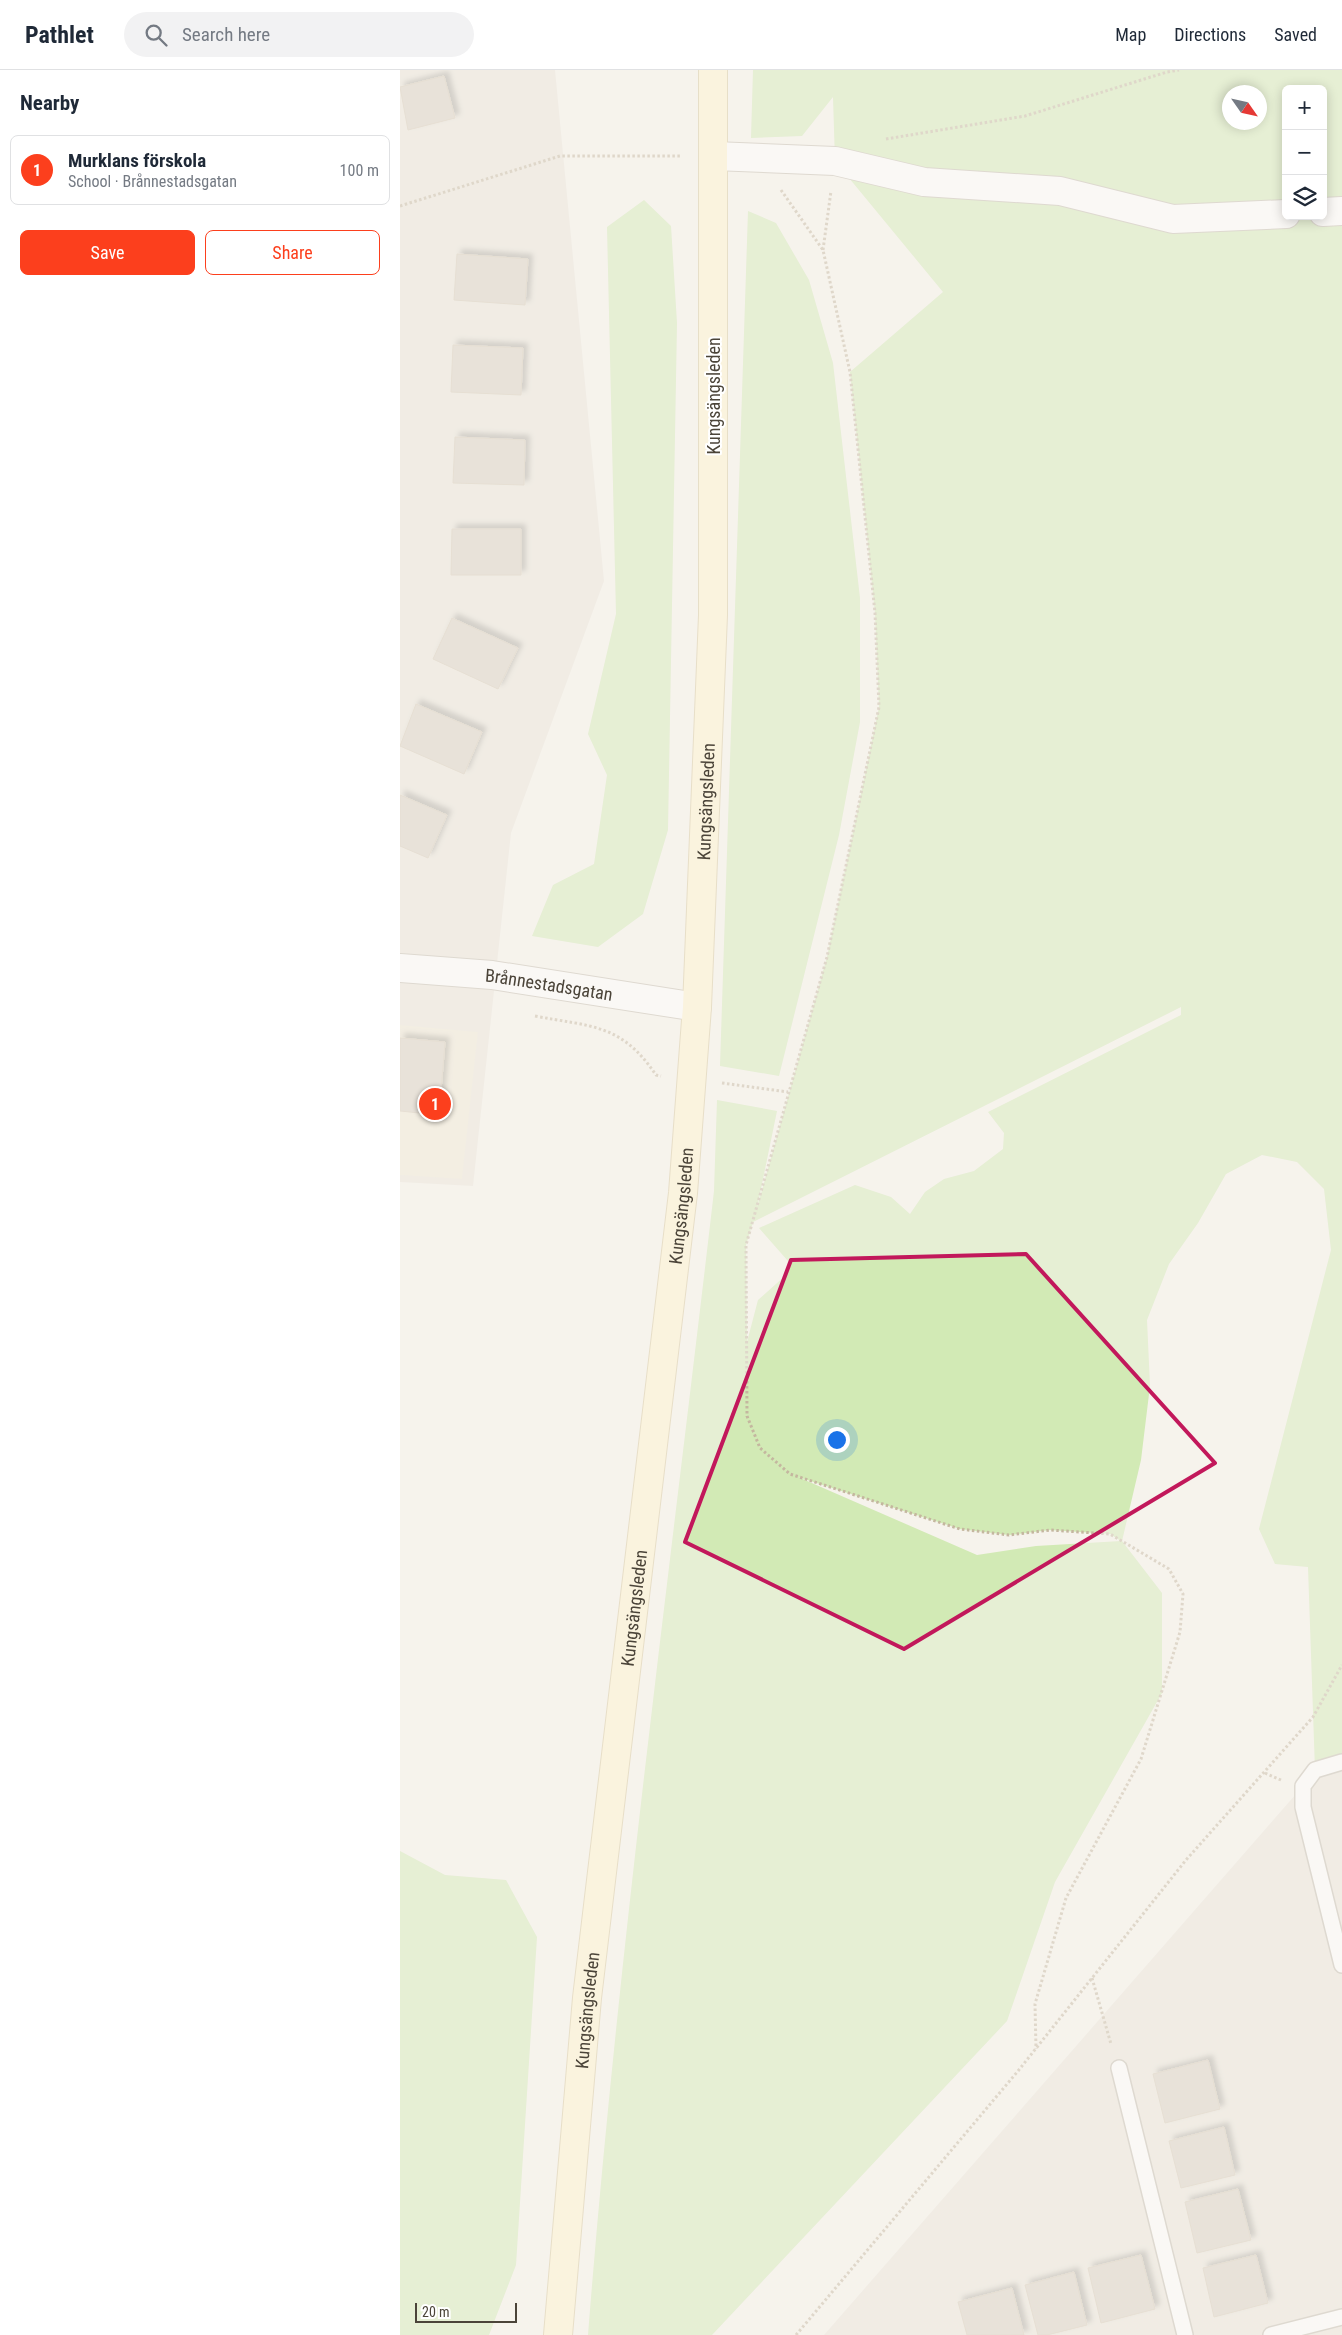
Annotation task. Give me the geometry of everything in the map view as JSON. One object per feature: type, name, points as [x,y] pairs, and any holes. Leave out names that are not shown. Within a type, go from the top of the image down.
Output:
[{"type":"main road","name":"Kungsängsleden","points":[[558,2335],[587,1998],[682,1202],[696,1007],[713,615],[714,70]]},
{"type":"street","points":[[714,156],[835,161],[924,182],[1060,191],[1173,220],[1282,214]]},
{"type":"street","points":[[1327,212],[1342,211]]},
{"type":"street","name":"Brånnestadsgatan","points":[[400,968],[492,975],[696,1007]]},
{"type":"lane","points":[[1342,1762],[1315,1770],[1303,1786],[1303,1807],[1342,1965]]},
{"type":"lane","points":[[1119,2068],[1185,2335]]},
{"type":"lane","points":[[1271,2335],[1342,2317]]},
{"type":"path","points":[[884,140],[1025,116],[1167,72],[1179,70]]},
{"type":"path","points":[[400,206],[560,156],[714,156]]},
{"type":"path","points":[[759,158],[823,250]]},
{"type":"path","points":[[835,161],[823,250],[850,372],[875,613],[879,707],[827,958],[746,1245],[747,1416],[760,1448],[790,1474],[960,1529],[1009,1535],[1050,1530],[1110,1534],[1169,1569],[1184,1594],[1180,1632],[1141,1759],[1066,1898],[1035,2004],[1036,2048]]},
{"type":"path","points":[[796,2335],[1036,2048],[1186,1860],[1313,1717],[1342,1665]]},
{"type":"path","points":[[1092,1978],[1119,2068]]},
{"type":"highlighted area","points":[[1026,1254],[1215,1463],[904,1649],[685,1542],[791,1260]]},
{"type":"shaded area","points":[[400,70],[555,70],[604,581],[511,833],[473,1186],[400,1182]]},
{"type":"shaded area","points":[[400,1025],[478,1032],[462,1179],[400,1175]]},
{"type":"shaded area","points":[[1342,1742],[1342,2335],[824,2335],[1303,1786]]},
{"type":"green space","points":[[753,70],[1342,70],[1342,1762],[1315,1770],[1308,1567],[1275,1564],[1259,1529],[1331,1250],[1324,1189],[1297,1162],[1262,1155],[1226,1174],[1198,1223],[1169,1264],[1147,1320],[1150,1386],[1141,1460],[1122,1541],[1162,1593],[1162,1693],[1055,1882],[1007,2021],[712,2335],[588,2335],[600,2192],[629,1905],[714,1191],[717,1100],[777,1111],[757,1208],[827,957],[879,707],[875,613],[850,372],[943,292],[835,161],[833,97],[802,136],[751,138]],"holes":[[[1181,1007],[1181,1015],[988,1112],[1004,1133],[1003,1149],[974,1171],[944,1179],[925,1192],[910,1214],[891,1197],[855,1185],[759,1228],[788,1261],[786,1275],[758,1300],[747,1342],[746,1245],[753,1222]],[[798,1477],[960,1529],[1009,1535],[1050,1530],[1110,1534],[1121,1541],[1036,1546],[977,1555]]]},
{"type":"green space","points":[[644,200],[671,226],[677,323],[668,830],[643,914],[598,947],[532,936],[553,885],[594,864],[607,775],[588,734],[616,614],[607,227]]},
{"type":"green space","points":[[748,211],[776,223],[809,280],[833,363],[860,598],[860,722],[839,835],[779,1076],[720,1066]]},
{"type":"green space","points":[[400,1851],[445,1875],[506,1880],[537,1937],[516,2265],[489,2335],[400,2335]]},
{"type":"building","points":[[444,76],[455,118],[408,130],[400,87]]},
{"type":"building","points":[[457,254],[528,259],[525,305],[454,300]]},
{"type":"building","points":[[453,345],[523,348],[521,395],[451,392]]},
{"type":"building","points":[[455,437],[525,440],[524,485],[453,483]]},
{"type":"building","points":[[452,529],[521,529],[521,575],[451,575]]},
{"type":"building","points":[[452,618],[518,648],[498,689],[433,659]]},
{"type":"building","points":[[416,704],[482,732],[464,774],[400,746]]},
{"type":"building","points":[[400,795],[447,815],[428,858],[400,846]]},
{"type":"building","points":[[400,1038],[445,1042],[439,1115],[400,1111]]},
{"type":"building","points":[[1208,2060],[1220,2109],[1165,2123],[1153,2074]]},
{"type":"building","points":[[1224,2127],[1235,2175],[1181,2188],[1169,2141]]},
{"type":"building","points":[[1238,2189],[1251,2240],[1197,2253],[1185,2202]]},
{"type":"building","points":[[1141,2255],[1155,2309],[1101,2323],[1088,2268]]},
{"type":"building","points":[[1256,2255],[1268,2303],[1214,2317],[1203,2268]]},
{"type":"building","points":[[1074,2272],[1087,2325],[1047,2335],[1038,2335],[1025,2285]]},
{"type":"building","points":[[1012,2288],[1024,2335],[967,2335],[958,2302]]},
{"type":"place","name":"Murklans förskola","points":[[435,1104]]}]
